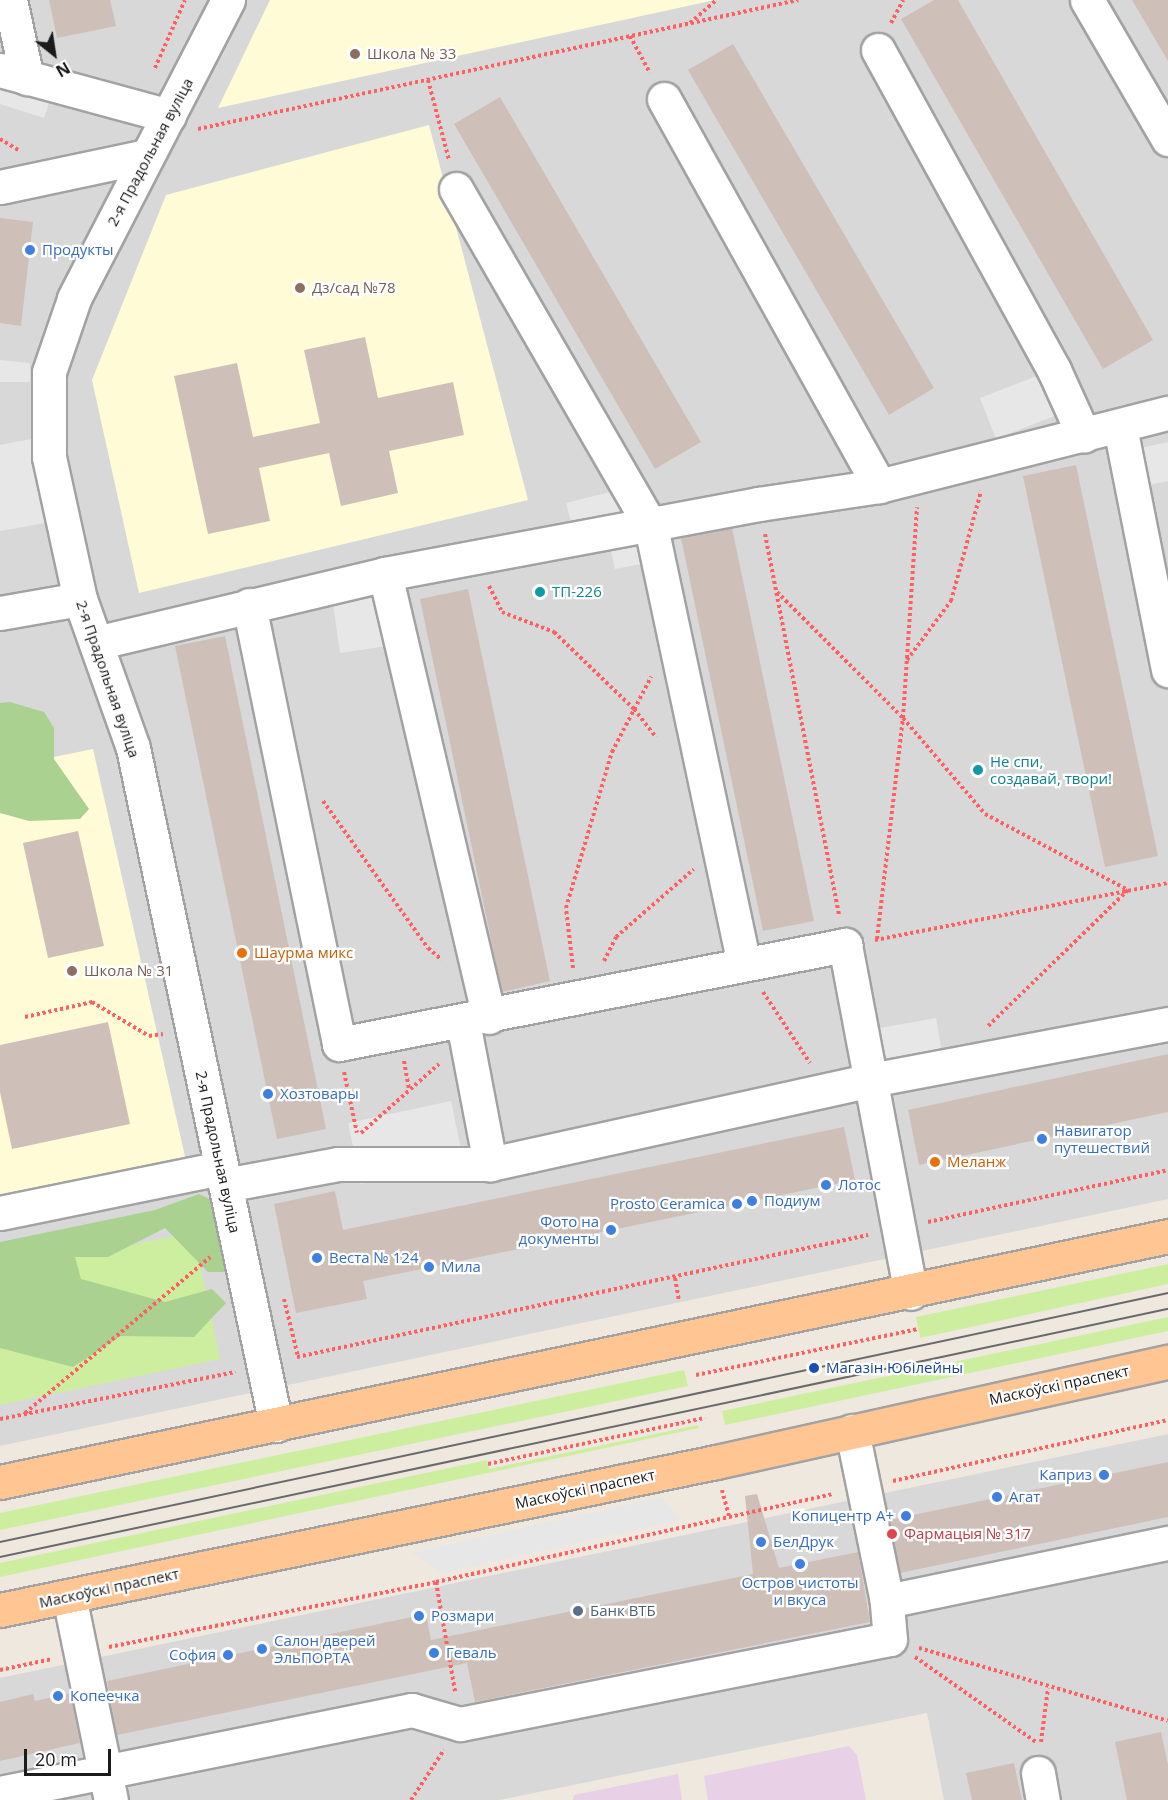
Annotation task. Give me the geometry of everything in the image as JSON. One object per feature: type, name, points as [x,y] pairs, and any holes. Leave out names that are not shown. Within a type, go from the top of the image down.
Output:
[{"type":"main road","points":[[0,1482],[911,1293],[1168,1236]]},
{"type":"main road","name":"Маскоўскі праспект","points":[[0,1610],[852,1431],[1168,1362]]},
{"type":"street","points":[[10,0],[14,74],[181,123]]},
{"type":"street","points":[[1087,0],[1168,139]]},
{"type":"street","name":"2-я Прадольная вуліца","points":[[219,8],[181,123],[147,156],[74,299],[49,372],[49,457],[80,599],[133,748],[276,1425]]},
{"type":"street","points":[[878,50],[1054,370],[1084,436]]},
{"type":"street","points":[[664,99],[879,486]]},
{"type":"street","points":[[0,187],[147,156]]},
{"type":"street","points":[[456,189],[651,527],[744,964]]},
{"type":"street","points":[[96,643],[385,574],[651,527],[759,504],[879,486],[1120,427],[1168,413]]},
{"type":"street","points":[[1120,427],[1168,670]]},
{"type":"street","points":[[385,574],[472,1027],[490,1164]]},
{"type":"street","points":[[0,613],[80,599]]},
{"type":"street","points":[[249,605],[339,1044],[472,1027],[581,998],[845,945],[911,1293]]},
{"type":"street","points":[[0,1213],[223,1176],[338,1164],[490,1164],[871,1080],[1168,1024]]},
{"type":"street","points":[[0,1793],[108,1786],[412,1710],[460,1724],[890,1639],[887,1601],[852,1431]]},
{"type":"street","points":[[887,1601],[1168,1543]]},
{"type":"street","points":[[69,1596],[108,1786]]},
{"type":"path","points":[[150,79],[185,0]]},
{"type":"path","points":[[690,23],[716,0]]},
{"type":"path","points":[[181,123],[428,80],[798,0]]},
{"type":"path","points":[[630,36],[664,99]]},
{"type":"path","points":[[428,80],[456,189]]},
{"type":"path","points":[[907,661],[951,601],[990,459]]},
{"type":"path","points":[[877,939],[903,718],[919,476]]},
{"type":"path","points":[[759,504],[845,945],[1168,883]]},
{"type":"path","points":[[475,558],[502,612],[554,632],[634,710],[657,737]]},
{"type":"path","points":[[776,591],[903,718],[985,814],[1128,890]]},
{"type":"path","points":[[581,998],[566,908],[612,752],[674,634]]},
{"type":"path","points":[[317,790],[428,948],[444,962]]},
{"type":"path","points":[[581,998],[616,937],[719,847]]},
{"type":"path","points":[[979,1034],[1128,890]]},
{"type":"path","points":[[744,964],[829,1089]]},
{"type":"path","points":[[25,1017],[92,1002],[149,1036],[172,1033]]},
{"type":"path","points":[[339,1044],[357,1136],[472,1027]]},
{"type":"path","points":[[0,1419],[263,1366],[1168,1170]]},
{"type":"path","points":[[25,1414],[235,1235]]},
{"type":"path","points":[[675,1278],[680,1302]]},
{"type":"path","points":[[696,1375],[918,1329]]},
{"type":"path","points":[[488,1464],[705,1418]]},
{"type":"path","points":[[0,1670],[436,1582],[1168,1420]]},
{"type":"path","points":[[722,1490],[729,1517]]},
{"type":"path","points":[[411,1800],[460,1724],[436,1582]]},
{"type":"path","points":[[890,1639],[1041,1745],[1048,1688]]},
{"type":"path","points":[[890,1639],[1048,1688],[1168,1721]]},
{"type":"shaded area","points":[[0,0],[1168,0],[1168,1199],[0,1446]]},
{"type":"shaded area","name":"Школа № 33","points":[[270,0],[715,0],[218,108]]},
{"type":"shaded area","points":[[0,78],[52,94],[44,118],[0,104]]},
{"type":"shaded area","name":"Дз/сад №78","points":[[429,125],[528,500],[139,593],[92,380],[166,195]]},
{"type":"shaded area","points":[[0,360],[30,363],[30,382],[0,382]]},
{"type":"shaded area","points":[[1047,372],[1062,413],[996,439],[980,398]]},
{"type":"shaded area","points":[[36,438],[51,522],[0,531],[0,445]]},
{"type":"shaded area","points":[[1168,442],[1168,481],[1144,486],[1136,449]]},
{"type":"shaded area","points":[[626,488],[631,510],[572,525],[566,503]]},
{"type":"shaded area","points":[[647,535],[652,562],[615,569],[609,542]]},
{"type":"shaded area","points":[[379,597],[387,646],[340,653],[333,604]]},
{"type":"shaded area","name":"Школа № 31","points":[[93,749],[193,1192],[0,1232],[0,768]]},
{"type":"shaded area","points":[[936,1018],[944,1064],[883,1075],[874,1029]]},
{"type":"shaded area","points":[[451,1101],[464,1163],[361,1184],[348,1123]]},
{"type":"shaded area","points":[[1168,1434],[1168,1800],[944,1800],[927,1713],[499,1800],[0,1800],[0,1678]]},
{"type":"shaded area","points":[[661,1497],[680,1520],[442,1573],[412,1553]]},
{"type":"shaded area","points":[[849,1746],[857,1755],[866,1800],[708,1800],[704,1776]]},
{"type":"shaded area","points":[[678,1774],[682,1800],[573,1800],[574,1795]]},
{"type":"green space","points":[[10,702],[44,712],[54,728],[54,759],[89,809],[80,819],[29,821],[0,813],[0,703]]},
{"type":"green space","points":[[199,1194],[218,1203],[230,1272],[208,1272],[165,1228],[108,1257],[75,1257],[81,1279],[165,1302],[212,1289],[226,1303],[194,1337],[121,1336],[73,1367],[0,1348],[0,1242],[155,1210]]},
{"type":"green space","points":[[193,1232],[220,1359],[0,1405],[0,1273]]},
{"type":"green space","points":[[1168,1264],[1168,1284],[920,1338],[916,1317]]},
{"type":"green space","points":[[1168,1317],[1168,1331],[725,1425],[722,1411]]},
{"type":"green space","points":[[684,1370],[688,1386],[0,1530],[0,1513]]},
{"type":"green space","points":[[698,1425],[699,1428],[0,1577],[0,1563],[487,1460],[489,1469]]},
{"type":"building","points":[[49,0],[110,0],[116,26],[57,38]]},
{"type":"building","points":[[934,0],[958,0],[1153,340],[1103,369],[901,19]]},
{"type":"building","points":[[1132,0],[1168,0],[1168,61]]},
{"type":"building","points":[[733,44],[934,388],[889,415],[688,70]]},
{"type":"building","points":[[500,97],[701,442],[655,469],[454,124]]},
{"type":"building","points":[[0,218],[33,222],[21,326],[0,323]]},
{"type":"building","points":[[365,337],[378,398],[453,382],[464,435],[389,451],[398,493],[341,506],[329,453],[259,468],[270,521],[208,534],[174,376],[237,363],[253,437],[320,423],[304,350]]},
{"type":"building","points":[[1076,465],[1158,856],[1105,867],[1023,476]]},
{"type":"building","points":[[732,528],[814,921],[763,931],[681,538]]},
{"type":"building","points":[[468,589],[550,981],[502,992],[420,599]]},
{"type":"building","points":[[225,636],[326,1129],[277,1139],[175,646]]},
{"type":"building","points":[[78,831],[104,946],[48,958],[23,843]]},
{"type":"building","points":[[108,1022],[130,1124],[12,1149],[0,1092],[0,1045]]},
{"type":"building","points":[[1168,1054],[1168,1112],[919,1165],[908,1110]]},
{"type":"building","points":[[844,1127],[855,1180],[363,1281],[367,1299],[296,1313],[274,1204],[335,1191],[343,1230]]},
{"type":"building","points":[[1168,1462],[1168,1517],[900,1573],[889,1520]]},
{"type":"building","points":[[757,1494],[779,1568],[858,1552],[870,1622],[475,1702],[467,1663],[117,1735],[107,1681],[426,1614],[431,1640],[753,1574],[745,1496]]},
{"type":"building","points":[[70,1693],[80,1743],[0,1761],[0,1702],[33,1694],[35,1701]]},
{"type":"building","points":[[1161,1732],[1168,1765],[1168,1800],[1127,1800],[1115,1742]]},
{"type":"building","points":[[1014,1763],[1022,1800],[972,1800],[966,1773]]},
{"type":"tram line","points":[[0,1542],[1168,1293]]},
{"type":"tram line","points":[[0,1557],[1168,1309]]},
{"type":"place","name":"Школа № 33","points":[[355,54]]},
{"type":"place","name":"Продукты","points":[[30,250]]},
{"type":"place","name":"Дз/сад №78","points":[[300,288]]},
{"type":"place","name":"ТП-226","points":[[540,592]]},
{"type":"place","name":"Не спи, создавай, твори!","points":[[978,770]]},
{"type":"place","name":"Шаурма микс","points":[[242,953]]},
{"type":"place","name":"Школа № 31","points":[[72,971]]},
{"type":"place","name":"Хозтовары","points":[[268,1094]]},
{"type":"place","name":"Навигатор путешествий","points":[[1042,1139]]},
{"type":"place","name":"Меланж","points":[[935,1162]]},
{"type":"place","name":"Лотос","points":[[826,1185]]},
{"type":"place","name":"Подиум","points":[[752,1201]]},
{"type":"place","name":"Prosto Ceramica","points":[[737,1204]]},
{"type":"place","name":"Фото на документы","points":[[611,1230]]},
{"type":"place","name":"Веста № 124","points":[[317,1258]]},
{"type":"place","name":"Мила","points":[[429,1267]]},
{"type":"place","name":"Магазін Юбілейны","points":[[814,1368]]},
{"type":"place","name":"Каприз","points":[[1104,1475]]},
{"type":"place","name":"Агат","points":[[997,1497]]},
{"type":"place","name":"Копицентр A+","points":[[906,1516]]},
{"type":"place","name":"Фармацыя № 317","points":[[892,1534]]},
{"type":"place","name":"БелДрук","points":[[761,1542]]},
{"type":"place","name":"Остров чистоты и вкуса","points":[[800,1564]]},
{"type":"place","name":"Банк ВТБ","points":[[578,1611]]},
{"type":"place","name":"Розмари","points":[[419,1616]]},
{"type":"place","name":"Салон дверей ЭльПОРТА","points":[[262,1649]]},
{"type":"place","name":"Геваль","points":[[434,1653]]},
{"type":"place","name":"София","points":[[228,1655]]},
{"type":"place","name":"Копеечка","points":[[58,1696]]}]
